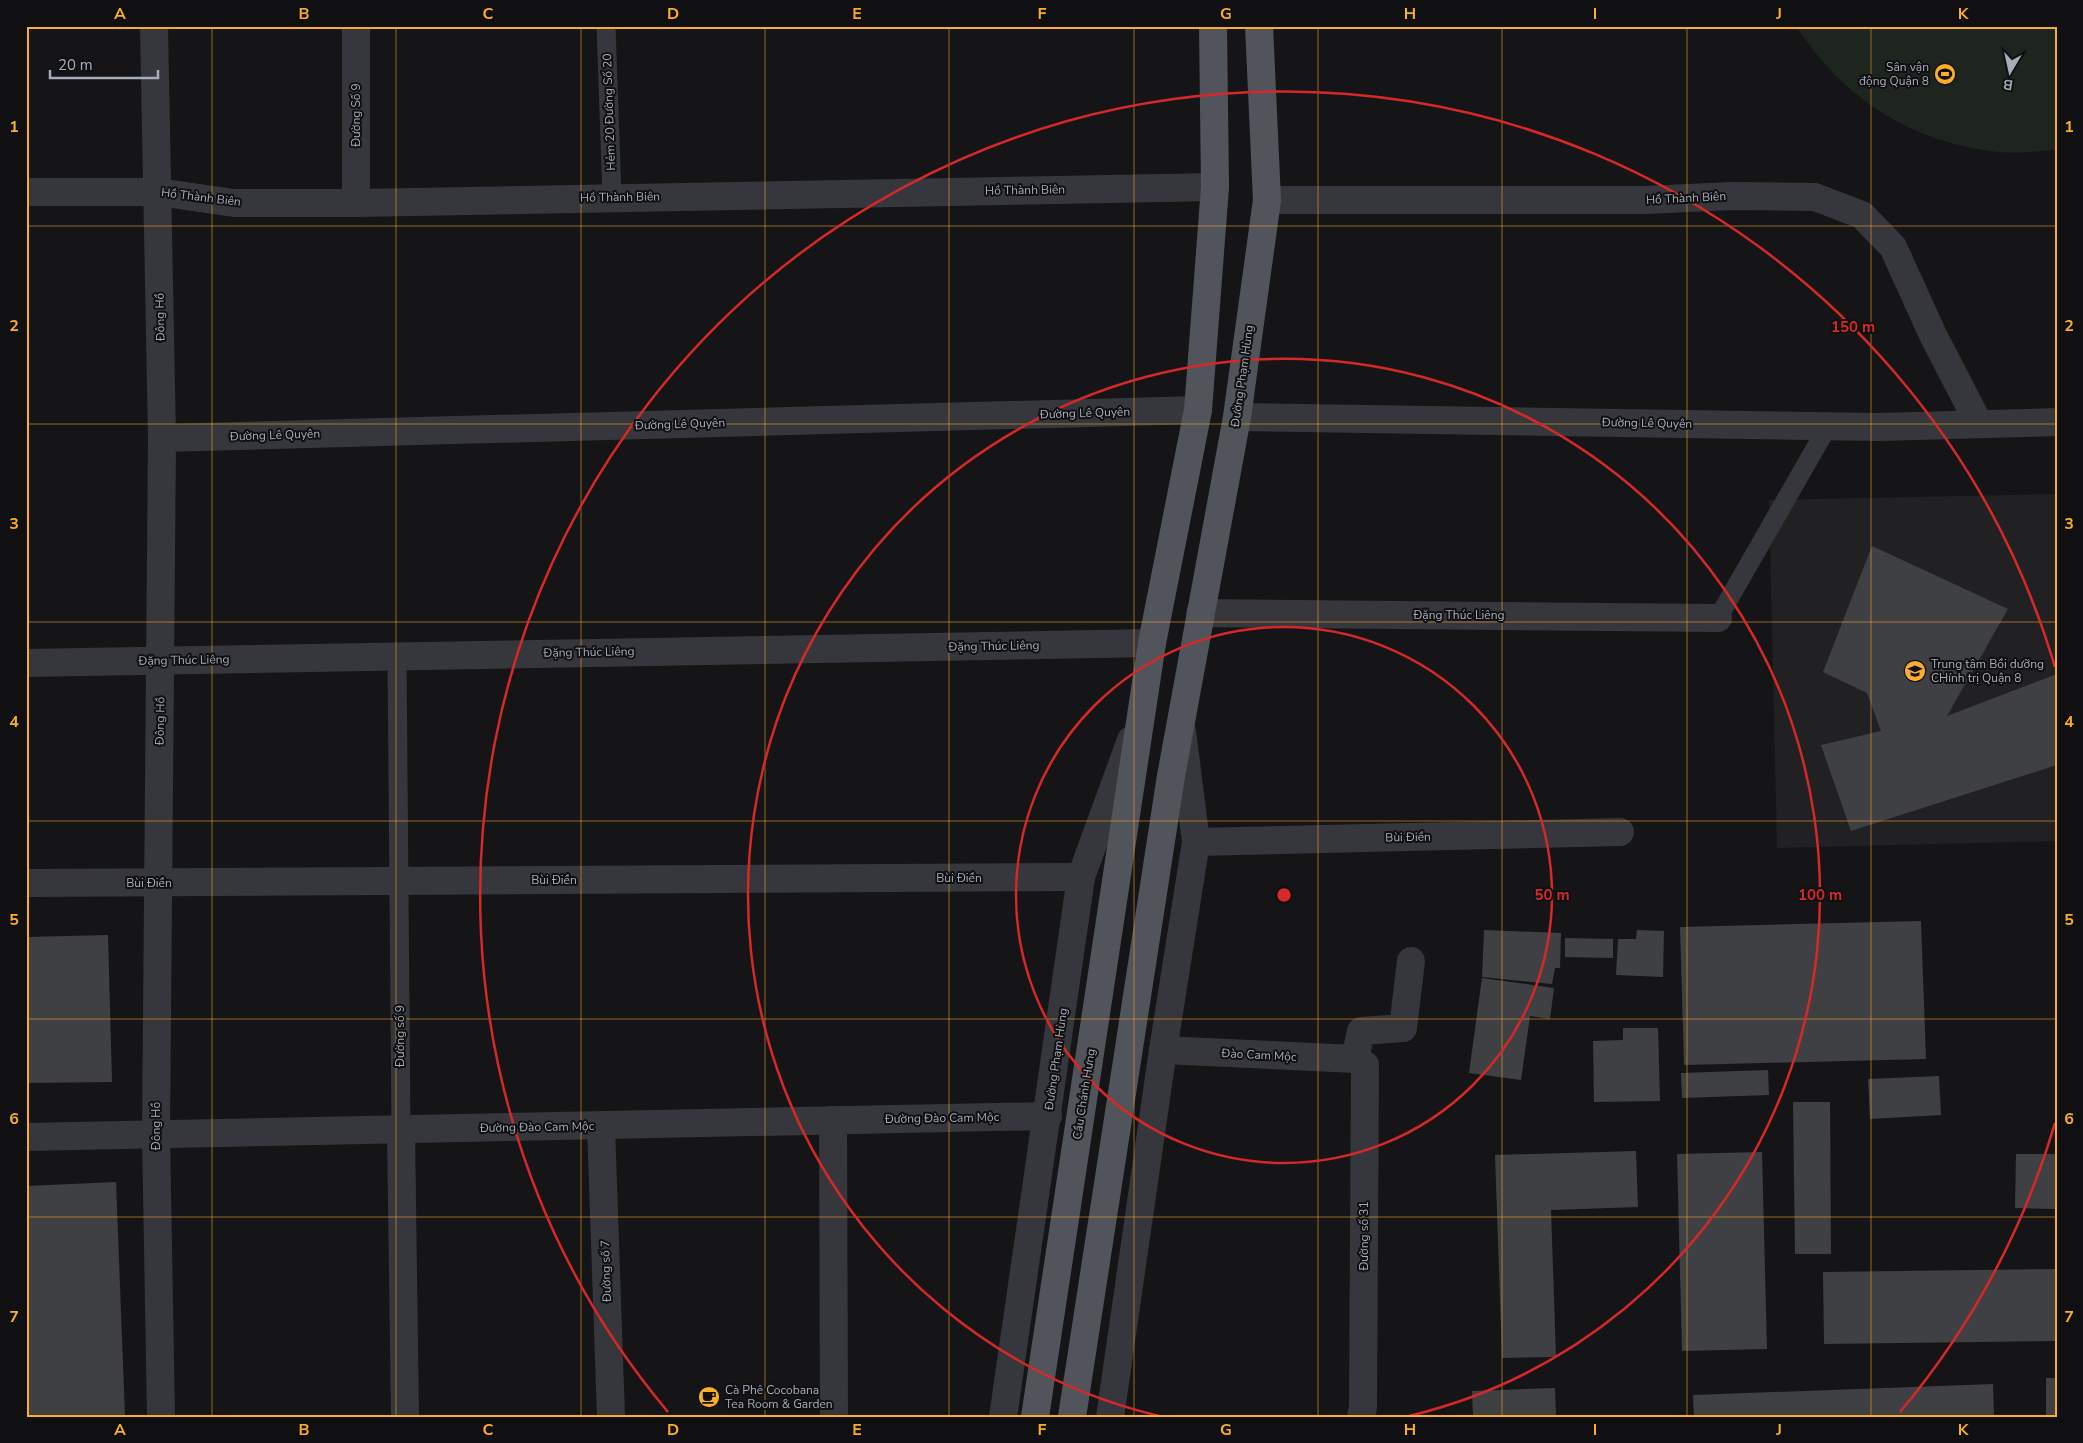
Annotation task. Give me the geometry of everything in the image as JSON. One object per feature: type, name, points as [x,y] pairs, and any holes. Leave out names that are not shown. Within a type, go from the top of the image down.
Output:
[{"type":"main road","name":"Đường Phạm Hùng","points":[[1134,771],[1152,643],[1198,410],[1215,187],[1213,26]]},
{"type":"main road","name":"Đường Phạm Hùng","points":[[1072,1417],[1170,776],[1237,417],[1266,200],[1259,26]]},
{"type":"main road","name":"Cầu Chánh Hưng","points":[[1035,1417],[1134,771]]},
{"type":"street","name":"Đông Hồ","points":[[154,26],[162,438],[156,1133],[161,1417]]},
{"type":"street","name":"Đường Số 9","points":[[356,26],[356,203]]},
{"type":"street","name":"Hồ Thành Biên","points":[[26,192],[158,192],[234,203],[356,203],[1215,187]]},
{"type":"street","name":"Hồ Thành Biên","points":[[1266,200],[1645,200],[1732,196],[1815,197],[1862,215],[1893,247],[1934,335],[1979,424]]},
{"type":"street","name":"Đường Lê Quyên","points":[[162,438],[1198,410]]},
{"type":"street","name":"Đường Lê Quyên","points":[[1237,417],[1828,426],[2057,422]]},
{"type":"street","name":"Đặng Thúc Liêng","points":[[1200,613],[1718,618]]},
{"type":"street","name":"Đặng Thúc Liêng","points":[[26,663],[1152,643]]},
{"type":"street","name":"Đường Phạm Hùng","points":[[1003,1417],[1048,1116],[1081,877],[1142,710]]},
{"type":"street","name":"Đường Phạm Hùng","points":[[1110,1417],[1163,1050],[1196,842],[1181,722]]},
{"type":"street","name":"Bùi Điền","points":[[1196,842],[1620,832]]},
{"type":"street","name":"Bùi Điền","points":[[26,883],[1081,877]]},
{"type":"street","points":[[1356,1059],[1361,1031],[1403,1028],[1411,961]]},
{"type":"street","name":"Đào Cam Mộc","points":[[1163,1050],[1356,1059]]},
{"type":"street","name":"Đường số 31","points":[[1356,1059],[1365,1065],[1364,1407],[1361,1417]]},
{"type":"street","name":"Đường Đào Cam Mộc","points":[[26,1137],[1048,1116]]},
{"type":"street","points":[[833,1120],[834,1417]]},
{"type":"street","name":"Đường số 7","points":[[602,1126],[611,1417]]},
{"type":"street","name":"Đường số 9","points":[[401,1130],[406,1417]]},
{"type":"lane","name":"Hẻm 20 Đường Số 20","points":[[606,26],[612,197]]},
{"type":"lane","points":[[1718,618],[1828,426]]},
{"type":"lane","name":"Đường số 9","points":[[397,655],[401,1130]]},
{"type":"shaded area","name":"Sân vận động Quận 8","points":[[1796,26],[2057,26],[2057,150],[2021,153],[1999,152],[1967,147],[1937,139],[1909,127],[1882,113],[1858,96],[1835,75]]},
{"type":"shaded area","name":"Trung tâm Bồi dưỡng CHính trị Quận 8","points":[[2057,494],[2057,841],[1777,848],[1769,500]]},
{"type":"building","points":[[1872,546],[2008,609],[1947,716],[2057,674],[2057,765],[1851,831],[1821,745],[1881,731],[1867,693],[1823,672]]},
{"type":"building","points":[[1921,921],[1926,1059],[1684,1065],[1680,927]]},
{"type":"building","points":[[1484,930],[1561,933],[1560,968],[1555,968],[1552,984],[1482,977]]},
{"type":"building","points":[[1637,930],[1664,931],[1663,977],[1616,975],[1618,939],[1636,939]]},
{"type":"building","points":[[108,935],[112,1082],[26,1083],[26,937]]},
{"type":"building","points":[[1565,938],[1613,939],[1613,958],[1565,957]]},
{"type":"building","points":[[1482,978],[1554,988],[1550,1019],[1530,1016],[1521,1080],[1469,1073]]},
{"type":"building","points":[[1623,1028],[1658,1028],[1660,1101],[1594,1102],[1593,1041],[1623,1040]]},
{"type":"building","points":[[1768,1070],[1769,1095],[1682,1098],[1681,1073]]},
{"type":"building","points":[[1939,1076],[1941,1115],[1870,1119],[1868,1079]]},
{"type":"building","points":[[1793,1102],[1830,1102],[1831,1254],[1795,1254]]},
{"type":"building","points":[[1636,1151],[1638,1207],[1551,1210],[1556,1357],[1502,1358],[1495,1155]]},
{"type":"building","points":[[1762,1152],[1767,1349],[1682,1351],[1677,1154]]},
{"type":"building","points":[[2016,1154],[2057,1154],[2057,1209],[2015,1208]]},
{"type":"building","points":[[116,1182],[125,1417],[26,1417],[26,1186]]},
{"type":"building","points":[[2057,1269],[2057,1341],[1824,1344],[1823,1272]]},
{"type":"building","points":[[2046,1378],[2057,1378],[2057,1417],[2046,1417]]},
{"type":"building","points":[[1993,1384],[1994,1417],[1694,1417],[1693,1395]]},
{"type":"building","points":[[1555,1388],[1556,1417],[1473,1417],[1472,1391]]},
{"type":"place","name":"Sân vận động Quận 8","points":[[1945,74]]},
{"type":"place","name":"Trung tâm Bồi dưỡng CHính trị Quận 8","points":[[1915,671]]},
{"type":"place","name":"Cà Phê Cocobana Tea Room & Garden","points":[[709,1397]]}]
